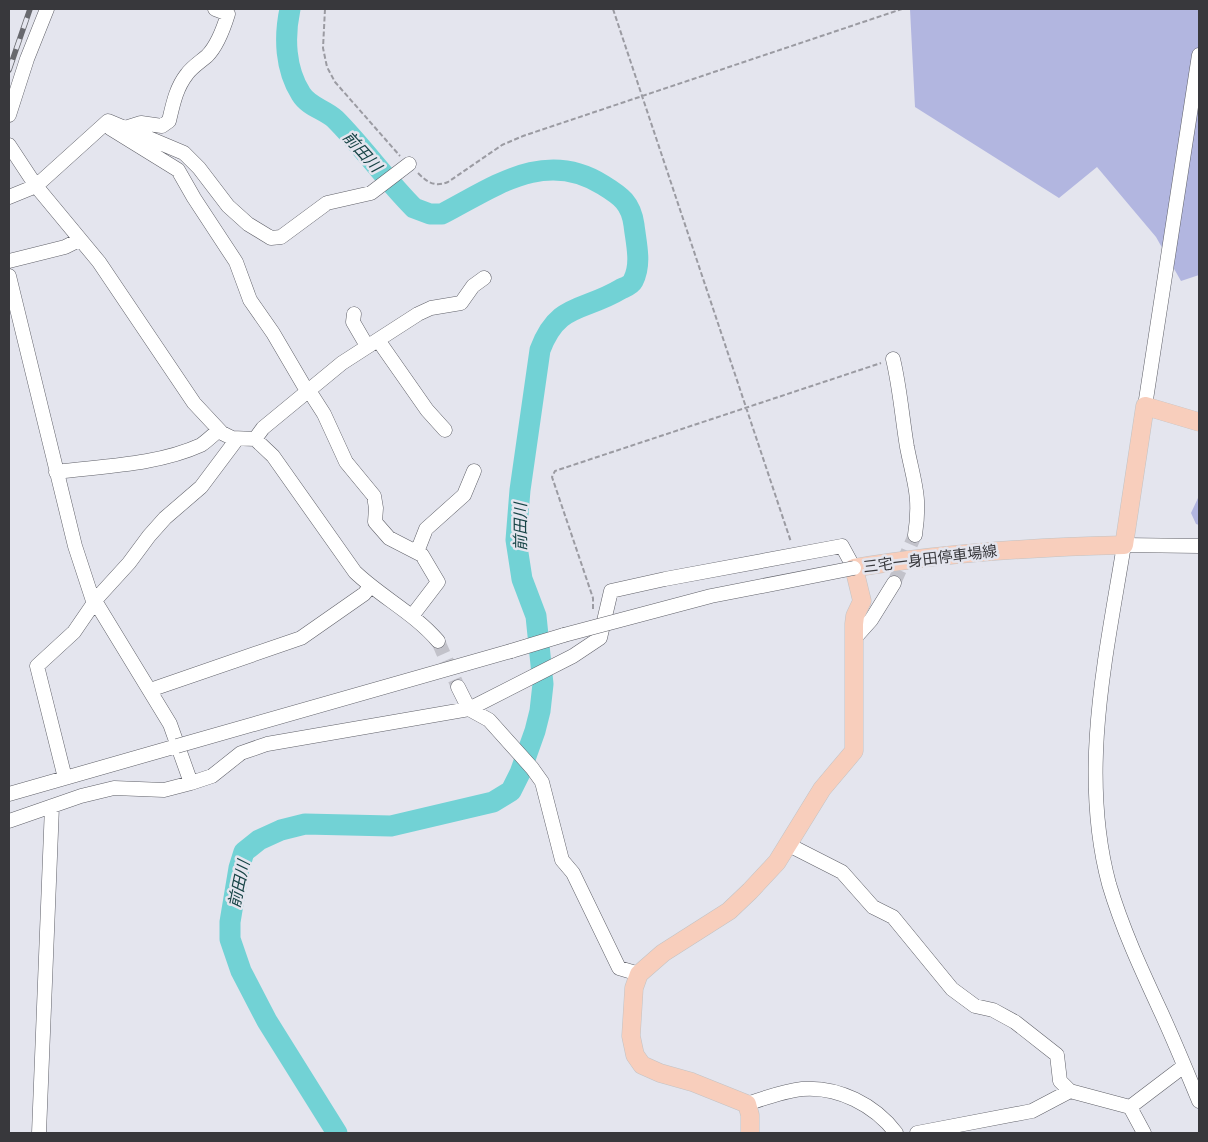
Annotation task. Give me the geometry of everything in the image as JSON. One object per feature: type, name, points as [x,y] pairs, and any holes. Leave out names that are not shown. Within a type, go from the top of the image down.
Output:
[{"type":"main road","points":[[1124,546],[1144,406],[1199,422]]},
{"type":"main road","name":"三宅一身田停車場線","points":[[639,974],[663,953],[729,911],[777,862],[822,789],[854,751],[854,616],[862,601],[854,568],[896,561],[994,550],[1124,546]]},
{"type":"main road","points":[[639,974],[634,988],[631,1026],[633,1047],[638,1060],[646,1068],[692,1082],[747,1104],[750,1115],[750,1133]]},
{"type":"street","points":[[9,115],[27,59],[47,9]]},
{"type":"street","points":[[125,128],[141,123],[162,126],[169,121],[174,96],[181,82],[191,69],[209,54],[226,21],[228,14],[215,9]]},
{"type":"street","points":[[1144,406],[1199,55]]},
{"type":"street","points":[[9,197],[36,186],[108,121],[184,153],[199,168],[228,206],[248,224],[271,238],[281,237],[327,203],[371,193],[404,168]]},
{"type":"street","points":[[104,124],[178,170],[236,262],[250,300],[324,414],[346,462],[374,496],[376,508],[375,522],[389,538],[417,552],[425,559],[438,582],[412,616]]},
{"type":"street","points":[[9,145],[36,186],[99,262],[194,402],[219,430],[238,439],[255,439],[273,456],[345,561],[370,587],[412,616],[438,641]]},
{"type":"street","points":[[9,261],[65,247],[79,240]]},
{"type":"street","points":[[9,276],[75,546],[94,602],[170,724],[191,783]]},
{"type":"street","points":[[255,439],[263,428],[308,390],[372,343],[431,308],[461,303],[473,286],[484,278]]},
{"type":"street","points":[[354,314],[353,322],[445,430]]},
{"type":"street","points":[[893,359],[900,386],[907,447],[916,480],[919,511],[914,535]]},
{"type":"street","points":[[56,472],[139,462],[173,454],[202,444],[219,430]]},
{"type":"street","points":[[65,778],[37,666],[74,632],[94,602],[129,564],[165,518],[201,487],[238,439]]},
{"type":"street","points":[[417,552],[426,529],[464,496],[474,471]]},
{"type":"street","points":[[9,794],[459,665],[711,596],[854,568],[842,546],[673,577],[611,591],[600,638],[573,656],[469,709],[267,744],[241,753],[212,776],[191,783],[164,790],[114,788],[9,821]]},
{"type":"street","points":[[1199,546],[1124,546],[1096,732],[1096,782],[1099,824],[1109,882],[1121,921],[1199,1100]]},
{"type":"street","points":[[854,639],[872,620],[894,583]]},
{"type":"street","points":[[150,690],[301,638],[364,594],[370,587]]},
{"type":"street","points":[[458,686],[469,709],[489,720],[542,782],[562,860],[573,873],[619,968],[639,974]]},
{"type":"street","points":[[39,1133],[52,806]]},
{"type":"street","points":[[787,844],[842,872],[873,907],[893,917],[952,989],[975,1006],[993,1010],[1014,1022],[1057,1055],[1060,1081],[1070,1091],[1130,1107],[1144,1133]]},
{"type":"street","points":[[1130,1107],[1184,1066]]},
{"type":"street","points":[[747,1104],[792,1090],[829,1091],[870,1107],[896,1133]]},
{"type":"street","points":[[916,1133],[1032,1111],[1070,1091]]},
{"type":"path","points":[[325,9],[323,48],[326,66],[335,82],[404,168],[440,185],[448,182],[510,141],[902,9]]},
{"type":"path","points":[[612,9],[796,555]]},
{"type":"path","points":[[594,614],[593,598],[552,474],[893,359]]},
{"type":"shaded area","points":[[910,9],[1199,9],[1199,275],[1181,281],[1156,237],[1097,167],[1059,198],[915,107]]},
{"type":"shaded area","points":[[1198,498],[1199,525],[1196,524],[1191,513]]},
{"type":"waterway","name":"前田川","points":[[290,9],[287,53],[292,74],[301,94],[312,105],[335,119],[414,208],[430,214],[442,214],[500,183],[540,171],[561,170],[582,175],[603,185],[624,201],[633,217],[638,253],[636,274],[631,284],[573,310],[564,316],[555,323],[540,350],[520,490],[516,540],[522,579],[536,616],[543,684],[540,711],[535,731],[520,773],[511,791],[493,802],[391,826],[305,824],[281,830],[259,840],[244,852],[239,868],[230,922],[230,939],[241,971],[267,1021],[337,1133]]},
{"type":"tunnel","points":[[894,583],[915,535]]},
{"type":"tunnel","points":[[438,641],[458,687]]},
{"type":"railway","points":[[9,70],[30,9]]}]
